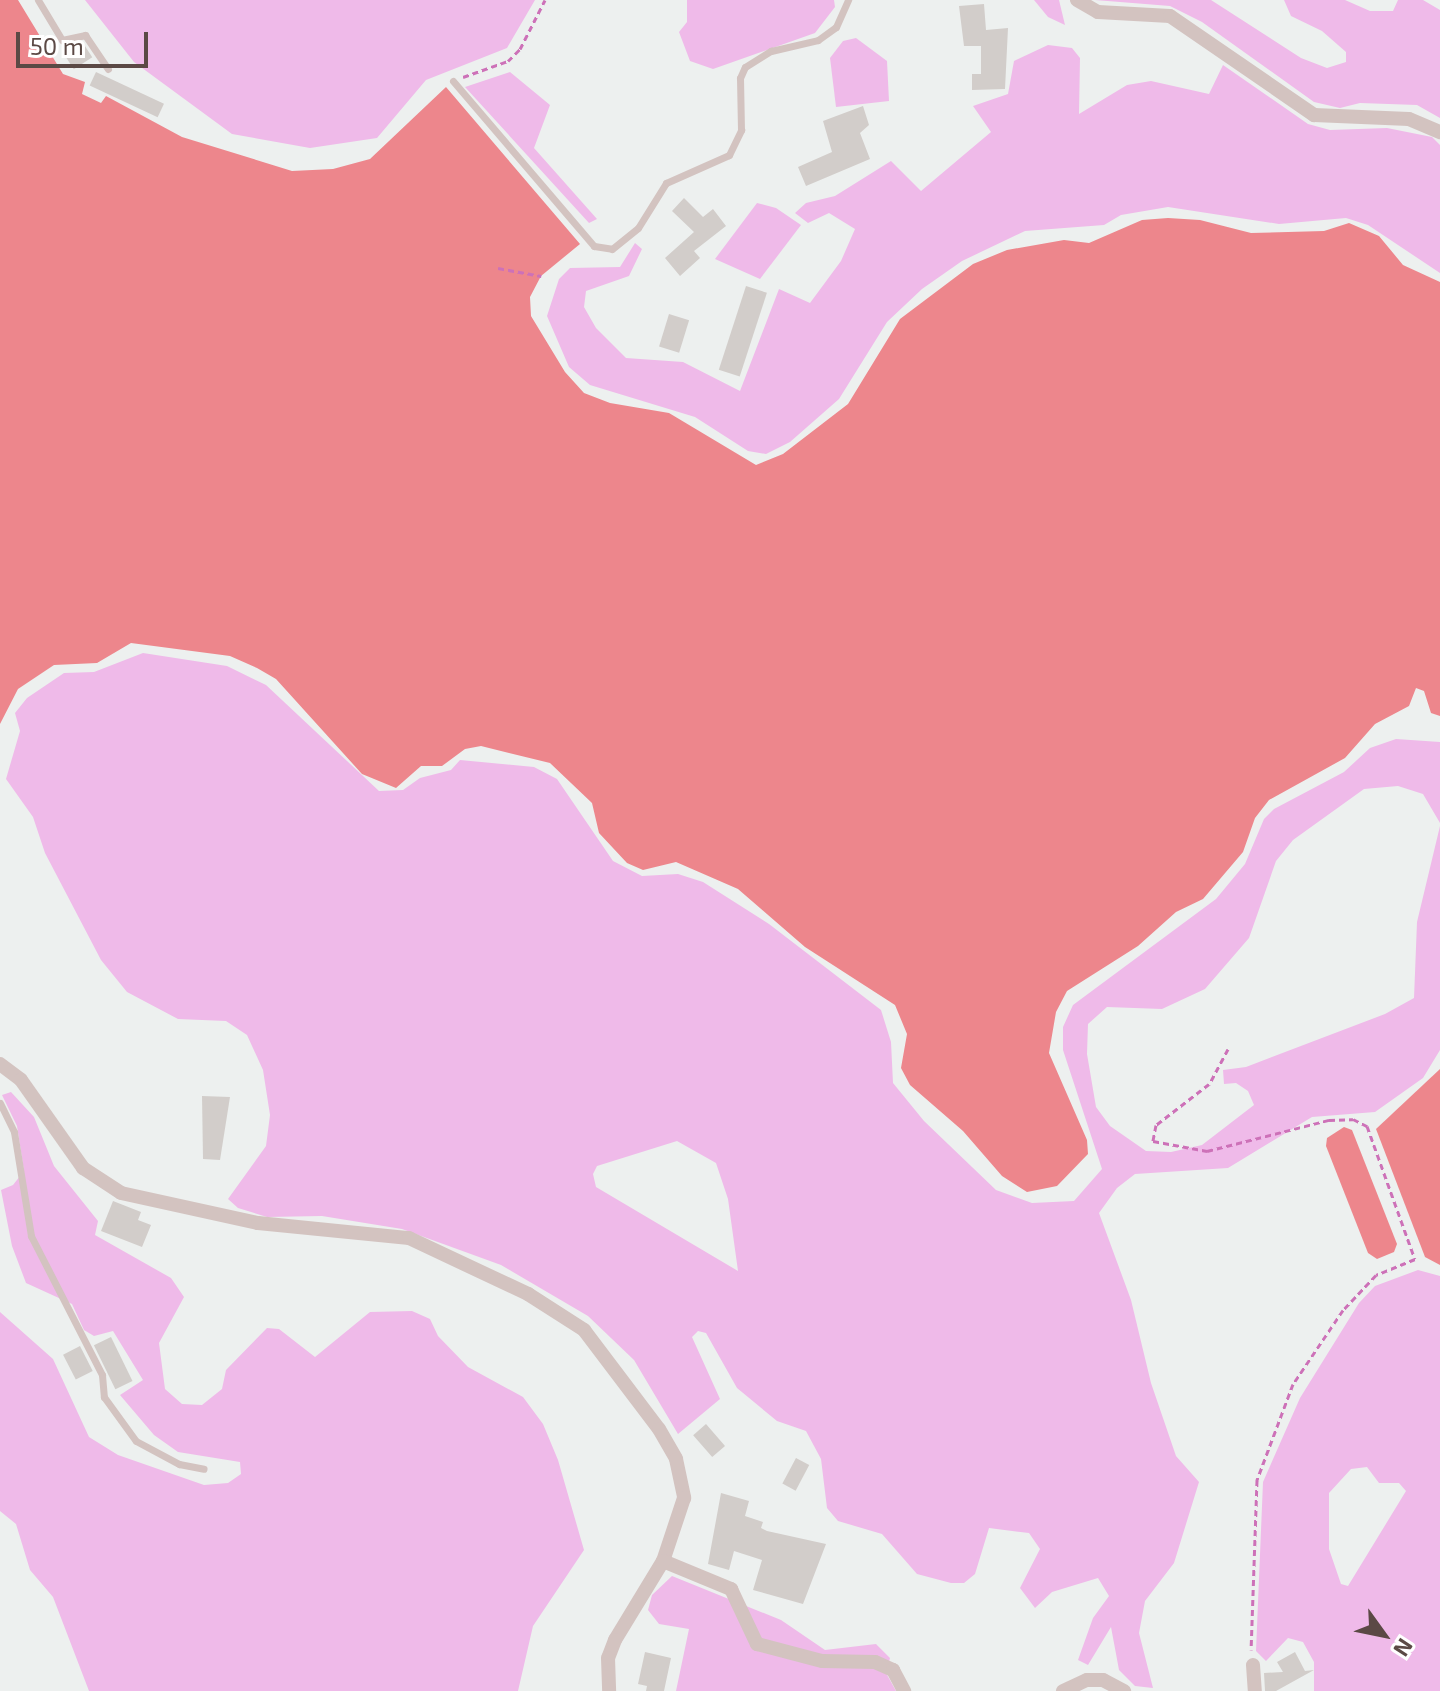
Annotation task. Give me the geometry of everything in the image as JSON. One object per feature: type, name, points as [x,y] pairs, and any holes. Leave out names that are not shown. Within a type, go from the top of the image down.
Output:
[{"type":"street","points":[[1077,0],[1098,12],[1170,16],[1314,115],[1409,119],[1440,132]]},
{"type":"street","points":[[0,1064],[21,1080],[83,1168],[121,1193],[258,1223],[409,1238],[564,1314],[604,1352],[676,1459],[684,1498],[663,1561],[615,1640],[608,1658],[609,1691]]},
{"type":"street","points":[[663,1561],[731,1589],[757,1644],[822,1661],[875,1662],[893,1670],[904,1691]]},
{"type":"street","points":[[1253,1665],[1255,1691]]},
{"type":"street","points":[[1063,1691],[1087,1680],[1103,1680],[1124,1691]]},
{"type":"lane","points":[[38,0],[62,40],[85,35],[108,69]]},
{"type":"lane","points":[[453,81],[594,246],[612,249],[638,228],[666,183],[710,168],[729,155],[741,130],[740,78],[745,67],[771,51],[818,40],[836,27],[848,0]]},
{"type":"lane","points":[[0,1103],[14,1132],[31,1236],[102,1375],[104,1397],[136,1441],[179,1464],[204,1469]]},
{"type":"path","points":[[453,81],[508,61],[520,49],[545,0]]},
{"type":"path","points":[[498,268],[541,276]]},
{"type":"path","points":[[1228,1049],[1209,1084],[1167,1114],[1150,1134],[1153,1141],[1207,1151],[1276,1130],[1353,1119],[1367,1126],[1415,1259],[1376,1275],[1343,1310],[1293,1384],[1257,1480],[1249,1635],[1253,1665]]},
{"type":"shaded area","points":[[0,0],[18,0],[63,74],[85,82],[82,94],[101,103],[106,96],[182,137],[292,171],[333,169],[370,159],[446,87],[580,244],[541,276],[530,297],[531,316],[565,372],[584,393],[610,403],[669,413],[756,465],[783,454],[848,404],[900,319],[973,264],[1007,250],[1064,240],[1089,243],[1142,220],[1168,218],[1200,220],[1251,233],[1324,231],[1349,223],[1379,236],[1403,265],[1440,282],[1440,716],[1431,713],[1424,691],[1416,688],[1409,706],[1375,724],[1345,758],[1269,800],[1255,818],[1243,852],[1203,899],[1176,912],[1138,946],[1067,991],[1056,1012],[1049,1053],[1087,1140],[1088,1154],[1057,1186],[1027,1192],[1002,1176],[963,1131],[910,1085],[901,1068],[907,1034],[895,1005],[805,947],[738,889],[676,862],[643,870],[627,863],[599,833],[592,803],[550,763],[481,746],[465,749],[442,766],[421,766],[396,788],[362,774],[276,679],[257,668],[230,656],[131,643],[97,663],[54,665],[18,689],[0,724]]},
{"type":"shaded area","points":[[85,0],[535,0],[507,48],[426,80],[377,138],[310,148],[232,134],[134,62]]},
{"type":"shaded area","points":[[687,0],[834,0],[835,7],[815,33],[713,69],[690,61],[679,32],[687,22]]},
{"type":"shaded area","points":[[1034,0],[1059,0],[1065,25],[1048,17]]},
{"type":"shaded area","points":[[1095,0],[1211,0],[1301,58],[1327,68],[1346,62],[1346,52],[1322,31],[1291,16],[1284,0],[1345,0],[1370,11],[1393,11],[1398,0],[1423,0],[1440,10],[1440,118],[1417,105],[1360,103],[1340,108],[1314,102],[1202,22],[1170,6]]},
{"type":"shaded area","points":[[856,38],[887,61],[889,101],[836,107],[830,58],[843,41]]},
{"type":"shaded area","points":[[1048,45],[1072,48],[1080,58],[1079,114],[1127,85],[1151,81],[1209,94],[1223,65],[1308,124],[1330,130],[1387,128],[1432,137],[1440,145],[1440,273],[1368,225],[1346,218],[1279,224],[1168,207],[1121,215],[1104,225],[1025,231],[962,261],[922,289],[887,322],[839,399],[790,442],[766,454],[748,451],[695,417],[590,385],[569,367],[547,316],[559,279],[570,268],[620,267],[635,243],[642,249],[629,276],[586,291],[584,307],[596,328],[626,358],[683,362],[740,391],[779,289],[810,303],[841,261],[855,229],[829,213],[808,223],[795,213],[806,203],[835,196],[891,161],[921,191],[991,132],[973,106],[1008,94],[1014,61]]},
{"type":"shaded area","points":[[510,72],[550,105],[534,148],[597,219],[589,223],[465,87]]},
{"type":"shaded area","points":[[757,203],[776,208],[801,225],[760,279],[715,259]]},
{"type":"shaded area","points":[[143,653],[227,666],[266,685],[379,791],[403,790],[420,778],[451,770],[460,760],[534,767],[557,779],[613,861],[642,876],[678,874],[703,882],[769,924],[881,1010],[891,1042],[893,1083],[924,1121],[996,1190],[1032,1203],[1074,1201],[1102,1169],[1063,1050],[1063,1027],[1073,1005],[1216,899],[1245,864],[1264,819],[1274,809],[1344,772],[1370,748],[1396,739],[1440,742],[1440,823],[1423,794],[1398,786],[1364,789],[1293,840],[1276,861],[1249,938],[1205,989],[1162,1009],[1107,1007],[1088,1024],[1087,1054],[1096,1107],[1110,1126],[1146,1151],[1171,1152],[1202,1145],[1254,1105],[1248,1091],[1236,1083],[1224,1084],[1223,1070],[1246,1067],[1385,1014],[1414,998],[1417,922],[1440,826],[1440,1050],[1423,1078],[1375,1112],[1312,1117],[1228,1168],[1135,1174],[1117,1188],[1099,1213],[1131,1300],[1151,1383],[1176,1456],[1199,1482],[1174,1563],[1145,1601],[1139,1633],[1153,1688],[1135,1686],[1119,1670],[1111,1627],[1088,1665],[1078,1660],[1093,1618],[1109,1596],[1098,1578],[1052,1592],[1035,1608],[1020,1588],[1040,1549],[1029,1533],[989,1528],[975,1574],[964,1583],[951,1583],[917,1574],[882,1534],[838,1521],[827,1508],[821,1459],[806,1431],[777,1421],[737,1388],[706,1333],[698,1331],[692,1337],[720,1399],[678,1434],[634,1360],[588,1316],[501,1265],[402,1229],[322,1216],[267,1217],[238,1208],[228,1199],[266,1146],[270,1115],[263,1070],[247,1035],[226,1021],[178,1019],[127,992],[101,960],[45,853],[33,817],[6,779],[20,731],[15,713],[27,698],[64,673],[94,672]],"holes":[[[677,1141],[716,1163],[728,1199],[738,1271],[596,1187],[593,1174],[597,1166]]]},
{"type":"shaded area","points":[[1440,1069],[1440,1265],[1425,1257],[1376,1129]]},
{"type":"shaded area","points":[[11,1092],[34,1117],[54,1166],[98,1221],[95,1235],[171,1278],[184,1297],[159,1343],[165,1389],[182,1404],[202,1405],[222,1389],[226,1370],[267,1328],[279,1329],[315,1357],[370,1312],[412,1311],[430,1319],[438,1336],[468,1367],[523,1397],[543,1424],[558,1460],[584,1550],[533,1626],[518,1691],[89,1691],[53,1597],[30,1570],[16,1524],[0,1511],[0,1312],[53,1359],[89,1437],[118,1455],[204,1485],[228,1483],[241,1474],[240,1462],[178,1452],[154,1435],[120,1395],[143,1380],[113,1331],[94,1336],[84,1330],[72,1304],[26,1283],[12,1246],[1,1190],[13,1185],[24,1171],[17,1126],[2,1095]]},
{"type":"shaded area","points":[[1344,1127],[1352,1130],[1397,1244],[1394,1252],[1377,1259],[1368,1253],[1326,1146],[1327,1138]]},
{"type":"shaded area","points":[[1418,1270],[1440,1276],[1440,1691],[1314,1691],[1314,1662],[1303,1642],[1288,1638],[1266,1661],[1256,1651],[1263,1482],[1300,1398],[1359,1303],[1375,1286]],"holes":[[[1367,1467],[1379,1483],[1399,1483],[1406,1491],[1348,1586],[1341,1584],[1329,1549],[1329,1493],[1351,1469]]]},
{"type":"shaded area","points":[[672,1576],[781,1620],[825,1650],[876,1644],[890,1658],[886,1673],[896,1691],[676,1691],[689,1629],[659,1624],[648,1610],[652,1595]]},
{"type":"building","points":[[984,4],[986,30],[1008,28],[1005,89],[972,90],[972,74],[981,74],[981,46],[964,46],[959,6]]},
{"type":"building","points":[[83,43],[92,57],[74,69],[65,55]]},
{"type":"building","points":[[96,72],[164,104],[158,117],[90,86]]},
{"type":"building","points":[[863,106],[869,125],[860,133],[870,159],[806,186],[798,167],[832,152],[823,121]]},
{"type":"building","points":[[684,198],[703,217],[713,209],[726,226],[694,251],[700,258],[680,276],[665,258],[694,232],[672,211]]},
{"type":"building","points":[[746,286],[767,293],[740,376],[719,370]]},
{"type":"building","points":[[669,314],[689,320],[679,353],[659,347]]},
{"type":"building","points":[[202,1096],[230,1097],[220,1160],[203,1159]]},
{"type":"building","points":[[113,1201],[141,1212],[138,1220],[151,1225],[142,1247],[101,1231]]},
{"type":"building","points":[[111,1337],[132,1381],[115,1389],[94,1345]]},
{"type":"building","points":[[80,1346],[93,1371],[76,1380],[63,1355]]},
{"type":"building","points":[[706,1424],[725,1446],[712,1457],[693,1435]]},
{"type":"building","points":[[796,1458],[809,1465],[796,1491],[782,1484]]},
{"type":"building","points":[[721,1493],[749,1501],[745,1516],[763,1522],[761,1528],[767,1531],[826,1544],[803,1604],[753,1590],[762,1560],[734,1551],[729,1570],[708,1564]]},
{"type":"building","points":[[645,1652],[671,1658],[664,1691],[646,1691],[647,1686],[638,1684]]},
{"type":"building","points":[[1295,1652],[1305,1671],[1314,1670],[1276,1691],[1265,1691],[1264,1673],[1283,1672],[1277,1662]]}]
